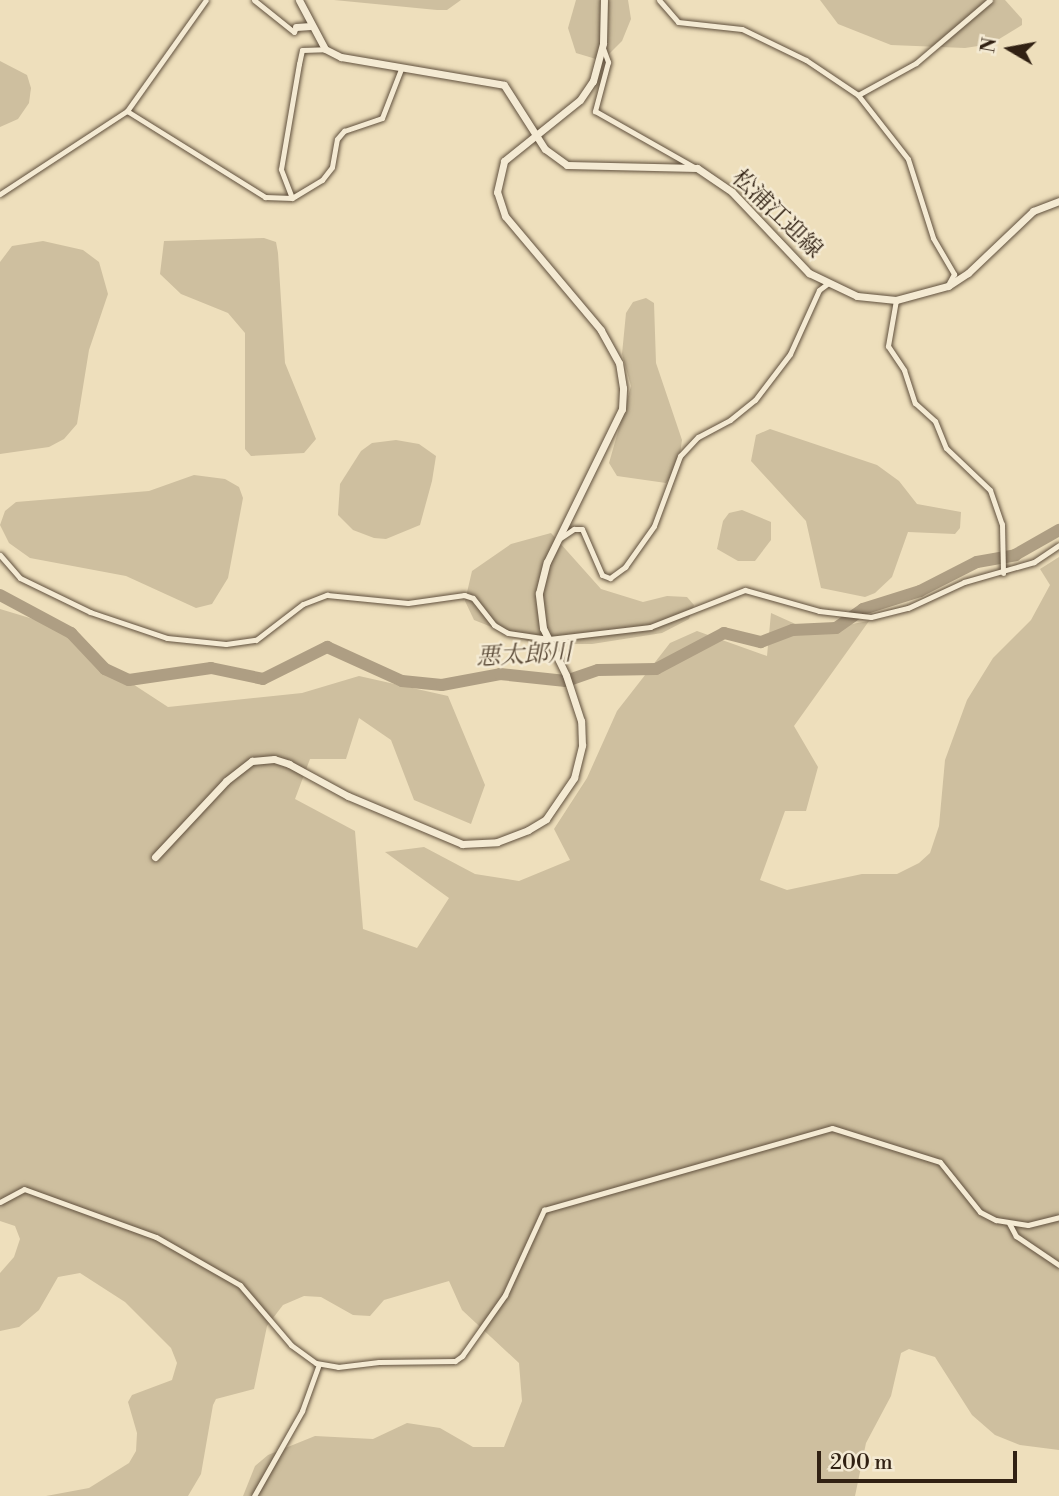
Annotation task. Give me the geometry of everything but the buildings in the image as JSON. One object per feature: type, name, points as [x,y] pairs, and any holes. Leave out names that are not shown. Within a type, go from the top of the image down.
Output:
[{"type":"street","points":[[0,194],[127,111],[206,0]]},
{"type":"street","points":[[254,0],[294,32],[296,27],[311,26]]},
{"type":"street","points":[[292,198],[281,169],[302,50],[325,49],[299,0]]},
{"type":"street","points":[[155,857],[226,781],[252,761],[289,764],[348,796],[462,844],[497,842],[528,830],[558,804],[575,778],[582,745],[575,698],[541,621],[539,593],[559,539],[622,409],[620,363],[601,330],[505,216],[500,204],[499,178],[505,161],[535,133],[580,100],[593,81],[602,48],[604,0]]},
{"type":"street","points":[[659,0],[678,22],[742,29],[806,60],[858,95],[908,159],[933,238],[954,274],[948,286]]},
{"type":"street","points":[[858,95],[916,63],[990,0]]},
{"type":"street","points":[[602,48],[608,62],[595,111],[696,168]]},
{"type":"street","name":"松浦江迎線","points":[[325,49],[341,57],[401,69],[485,79],[504,85],[545,149],[567,165],[696,168],[732,192],[809,273],[827,284],[873,300],[896,300],[948,286],[968,273],[1033,211],[1059,201]]},
{"type":"street","points":[[127,111],[265,197],[292,198],[323,180],[344,131],[382,117],[401,69]]},
{"type":"street","points":[[559,539],[574,528],[582,529],[603,575],[610,578],[625,567],[654,526],[680,456],[698,437],[730,420],[755,400],[790,354],[819,290],[827,284]]},
{"type":"street","points":[[896,300],[888,346],[904,370],[915,403],[935,421],[946,448],[990,490],[1002,524],[1003,573]]},
{"type":"street","points":[[0,555],[20,578],[90,612],[189,642],[256,640],[303,604],[327,595],[408,603],[464,595],[473,598],[494,625],[508,633],[550,639],[650,627],[745,590],[819,611],[871,617],[1034,562],[1059,545]]},
{"type":"street","points":[[0,1202],[24,1189],[166,1242],[198,1265],[240,1285],[291,1345],[319,1364],[338,1367],[379,1362],[454,1361],[481,1332],[505,1294],[544,1210],[832,1128],[928,1156],[940,1162],[980,1212],[1009,1223],[1028,1225],[1059,1217]]},
{"type":"street","points":[[1009,1223],[1016,1236],[1059,1265]]},
{"type":"street","points":[[254,1496],[298,1419],[319,1364]]},
{"type":"shaded area","points":[[334,0],[461,0],[447,10],[437,10]]},
{"type":"shaded area","points":[[576,0],[628,0],[631,19],[622,41],[608,55],[596,59],[576,53],[568,28]]},
{"type":"shaded area","points":[[820,0],[1005,0],[1022,19],[1022,25],[991,44],[965,48],[891,45],[838,24]]},
{"type":"shaded area","points":[[0,61],[27,75],[31,88],[29,103],[18,119],[0,127]]},
{"type":"shaded area","points":[[264,238],[276,242],[278,253],[285,363],[316,439],[304,453],[251,456],[245,449],[245,333],[228,313],[181,294],[160,274],[164,241]]},
{"type":"shaded area","points":[[43,241],[83,250],[99,262],[108,294],[89,350],[77,424],[64,439],[49,447],[0,454],[0,262],[12,246]]},
{"type":"shaded area","points":[[646,298],[654,303],[656,363],[682,440],[678,468],[666,483],[617,476],[609,463],[631,386],[622,354],[626,313],[633,302]]},
{"type":"shaded area","points":[[770,429],[877,465],[899,481],[917,504],[961,512],[960,528],[955,534],[908,532],[892,577],[875,593],[865,597],[821,588],[806,521],[751,461],[756,435]]},
{"type":"shaded area","points":[[396,440],[419,444],[436,456],[432,481],[420,525],[386,539],[374,538],[353,530],[338,515],[340,484],[361,451],[372,443]]},
{"type":"shaded area","points":[[194,475],[225,479],[239,487],[243,498],[228,578],[212,604],[196,608],[126,576],[30,558],[9,543],[0,525],[5,511],[16,502],[149,491]]},
{"type":"shaded area","points":[[742,510],[771,522],[771,540],[755,561],[738,561],[717,549],[723,521],[729,513]]},
{"type":"shaded area","points":[[551,533],[601,589],[643,602],[667,596],[687,597],[694,605],[689,619],[662,633],[592,644],[535,644],[474,620],[465,601],[472,571],[511,544]]},
{"type":"shaded area","points":[[1059,557],[1059,1450],[1020,1445],[995,1435],[972,1415],[935,1357],[909,1349],[901,1353],[891,1396],[866,1443],[855,1496],[243,1496],[255,1466],[268,1455],[315,1436],[373,1439],[407,1423],[440,1428],[473,1447],[504,1447],[522,1401],[519,1363],[462,1310],[449,1281],[384,1300],[370,1316],[353,1315],[321,1297],[304,1296],[283,1305],[267,1326],[254,1389],[216,1399],[213,1405],[201,1474],[188,1496],[46,1496],[89,1488],[129,1463],[136,1451],[137,1433],[128,1402],[132,1395],[172,1380],[177,1363],[171,1348],[125,1302],[80,1273],[58,1277],[39,1310],[19,1327],[0,1331],[0,1273],[14,1257],[20,1239],[15,1226],[0,1221],[0,609],[73,631],[95,650],[99,662],[168,707],[302,693],[359,676],[448,696],[485,785],[471,824],[414,800],[391,740],[359,718],[346,759],[310,759],[295,799],[355,831],[363,929],[417,948],[449,898],[385,852],[424,847],[475,874],[519,881],[570,860],[554,829],[587,778],[617,711],[670,643],[697,631],[767,656],[771,613],[811,631],[869,621],[794,726],[818,767],[806,811],[785,811],[760,880],[787,890],[862,874],[897,874],[919,863],[930,853],[939,826],[945,760],[967,700],[993,658],[1031,620],[1050,585],[1040,569]]},
{"type":"waterway","name":"悪太郎川","points":[[0,595],[71,633],[105,669],[129,680],[211,668],[263,679],[327,647],[402,681],[442,685],[500,674],[566,681],[598,670],[656,669],[724,633],[761,642],[793,630],[836,628],[863,609],[920,591],[977,562],[1015,555],[1059,530]]}]
